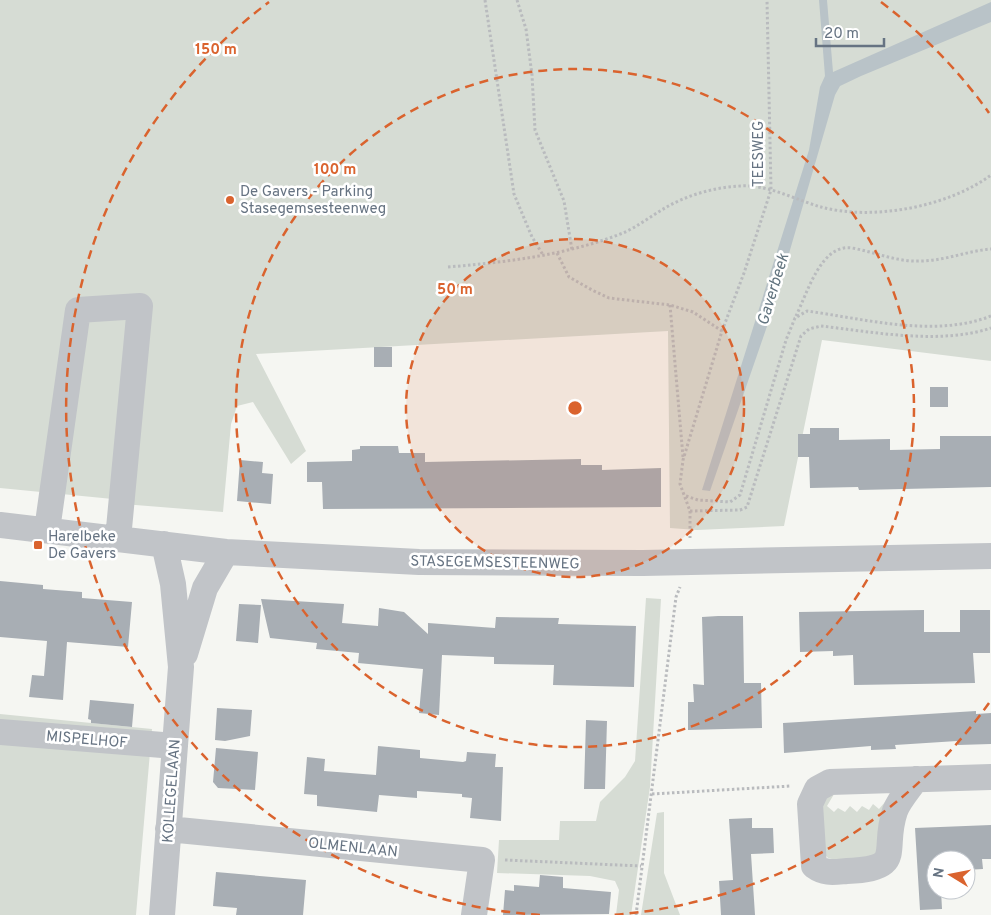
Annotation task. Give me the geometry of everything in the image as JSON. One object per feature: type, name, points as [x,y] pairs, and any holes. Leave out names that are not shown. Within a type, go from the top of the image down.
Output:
[{"type":"street","points":[[47,530],[78,310],[140,306],[118,538]]},
{"type":"street","name":"STASEGEMSESTEENWEG","points":[[0,525],[226,552],[419,562],[691,561],[991,556]]},
{"type":"street","name":"KOLLEGELAAN","points":[[162,915],[181,667],[173,584],[164,544]]},
{"type":"street","name":"KOLLEGELAAN","points":[[181,667],[205,588],[226,552]]},
{"type":"street","name":"MISPELHOF","points":[[0,732],[174,746]]},
{"type":"street","points":[[916,779],[895,810],[889,855],[883,864],[872,870],[824,873],[814,866],[810,804],[817,789],[830,782],[916,779],[991,777]]},
{"type":"street","name":"OLMENLAAN","points":[[168,829],[482,860]]},
{"type":"street","points":[[474,915],[482,860]]},
{"type":"path","points":[[485,0],[514,194],[528,229],[543,256]]},
{"type":"path","points":[[517,0],[527,38],[535,130],[564,201],[572,250]]},
{"type":"path","name":"TEESWEG","points":[[683,460],[722,331],[744,273],[770,190],[767,0]]},
{"type":"path","points":[[448,267],[543,256],[572,250],[625,232],[667,207],[701,192],[742,186],[770,190],[818,206],[853,213],[876,212],[947,199],[978,184],[991,175]]},
{"type":"path","points":[[685,496],[698,500],[730,502],[740,495],[786,340],[818,270],[829,256],[840,248],[920,261],[991,249]]},
{"type":"path","points":[[557,253],[569,277],[592,290],[609,298],[670,305],[693,312],[722,331]]},
{"type":"path","points":[[636,915],[676,597],[691,561],[690,511],[680,484],[683,460],[670,305]]},
{"type":"path","points":[[795,318],[807,311],[890,322],[946,325],[972,323],[991,316]]},
{"type":"path","points":[[690,511],[740,510],[747,507],[801,336],[809,329],[820,326],[944,336],[973,334],[991,328]]},
{"type":"path","points":[[652,794],[797,786],[817,789]]},
{"type":"path","points":[[482,860],[641,866]]},
{"type":"shaded area","points":[[0,0],[991,0],[991,361],[822,340],[784,526],[697,530],[670,528],[668,331],[256,354],[306,451],[291,464],[253,402],[237,406],[231,424],[223,512],[123,504],[123,500],[0,488]]},
{"type":"shaded area","points":[[646,598],[661,599],[650,787],[631,915],[616,915],[619,890],[615,881],[590,876],[497,873],[499,840],[559,840],[560,821],[596,821],[600,802],[625,777],[635,761]]},
{"type":"shaded area","points":[[0,714],[152,729],[136,915],[0,915]]},
{"type":"shaded area","points":[[837,789],[827,806],[834,812],[838,808],[845,812],[850,806],[857,812],[862,806],[869,810],[873,804],[879,809],[885,802],[881,851],[856,865],[828,858],[822,851],[820,803]]},
{"type":"shaded area","points":[[664,812],[664,873],[680,915],[641,915],[657,813]]},
{"type":"water","name":"Gaverbeek","points":[[819,0],[827,0],[833,72],[991,2],[991,22],[840,86],[835,95],[772,312],[710,491],[702,490],[809,150],[820,87],[825,76]]},
{"type":"building","points":[[374,347],[392,347],[392,367],[374,367]]},
{"type":"building","points":[[930,387],[948,387],[948,407],[930,407]]},
{"type":"building","points":[[810,428],[839,428],[839,440],[890,439],[890,450],[940,449],[940,436],[991,436],[991,487],[859,490],[858,487],[810,488],[809,457],[798,457],[798,434],[810,434]]},
{"type":"building","points":[[360,446],[398,446],[399,453],[425,453],[425,462],[581,459],[581,465],[602,465],[602,470],[661,468],[661,507],[323,509],[322,482],[307,482],[307,462],[352,461],[352,450],[360,449]]},
{"type":"building","points":[[240,460],[263,462],[262,473],[273,474],[271,504],[237,501]]},
{"type":"building","points":[[0,581],[43,585],[43,589],[82,592],[82,598],[132,602],[128,647],[67,642],[63,700],[29,697],[32,675],[44,676],[47,641],[0,637]]},
{"type":"building","points":[[261,599],[344,604],[342,623],[378,626],[379,608],[404,612],[428,634],[428,623],[495,628],[496,617],[559,618],[558,624],[636,626],[634,687],[553,685],[554,665],[494,664],[494,657],[442,655],[439,715],[419,713],[423,669],[358,663],[359,653],[316,649],[317,643],[270,638]]},
{"type":"building","points":[[239,604],[261,605],[258,643],[236,641]]},
{"type":"building","points":[[924,610],[924,632],[960,632],[960,610],[990,610],[990,653],[973,653],[975,683],[854,685],[853,655],[833,656],[833,651],[800,652],[799,612]]},
{"type":"building","points":[[743,616],[744,683],[761,683],[762,728],[688,730],[688,702],[694,702],[693,684],[704,685],[702,617]]},
{"type":"building","points":[[90,700],[134,704],[132,727],[91,723],[91,720],[88,719]]},
{"type":"building","points":[[217,708],[252,710],[250,736],[225,741],[215,740]]},
{"type":"building","points":[[976,711],[976,714],[991,713],[991,744],[958,745],[957,741],[895,745],[896,749],[871,750],[871,746],[784,753],[783,723]]},
{"type":"building","points":[[586,720],[607,721],[605,789],[584,789]]},
{"type":"building","points":[[378,746],[420,750],[420,758],[463,762],[466,761],[467,752],[496,754],[495,767],[503,767],[501,821],[470,818],[472,798],[462,797],[462,794],[417,791],[417,798],[379,795],[377,812],[317,806],[317,795],[304,794],[307,757],[325,759],[324,771],[376,775]]},
{"type":"building","points":[[216,748],[258,752],[255,790],[218,788],[213,782]]},
{"type":"building","points":[[752,818],[752,828],[773,828],[774,853],[751,854],[755,915],[721,915],[719,881],[733,880],[729,819]]},
{"type":"building","points":[[991,825],[991,859],[982,859],[983,869],[976,869],[976,850],[926,850],[926,900],[942,900],[942,909],[920,910],[915,828]]},
{"type":"building","points":[[216,872],[306,880],[303,915],[236,915],[237,908],[213,906]]},
{"type":"building","points":[[540,875],[563,877],[563,888],[611,892],[609,914],[503,915],[505,890],[514,891],[514,885],[539,887]]},
{"type":"place","name":"De Gavers - Parking Stasegemsesteenweg","points":[[230,200]]},
{"type":"place","name":"Harelbeke De Gavers","points":[[38,545]]}]
